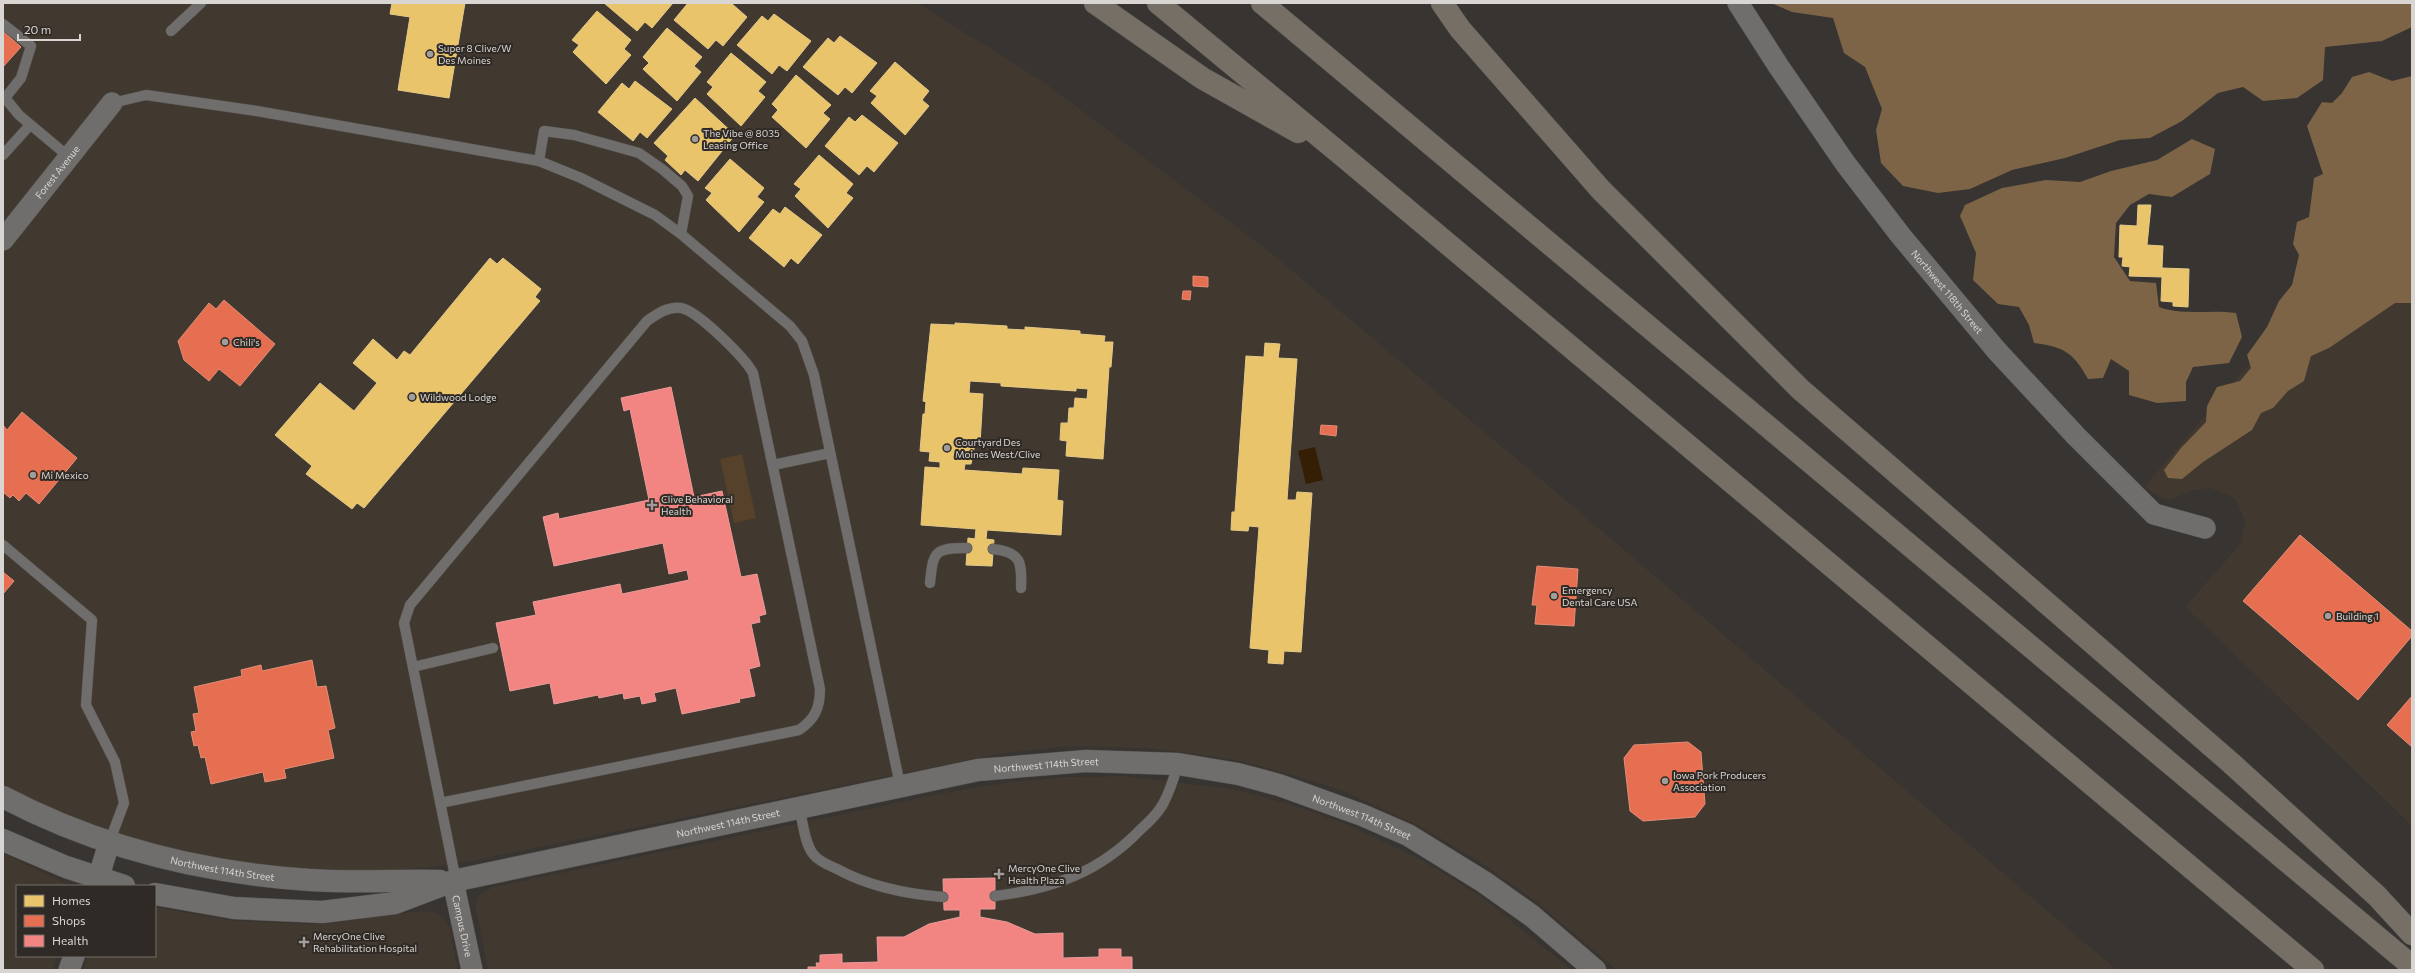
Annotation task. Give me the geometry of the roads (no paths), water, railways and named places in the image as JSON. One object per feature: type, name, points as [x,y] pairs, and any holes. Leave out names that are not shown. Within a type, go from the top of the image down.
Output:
[{"type":"highway","points":[[1095,3],[1202,78],[1349,161]]},
{"type":"highway","points":[[1158,3],[1349,161],[2313,970]]},
{"type":"highway","points":[[1262,3],[2412,966]]},
{"type":"highway","points":[[1442,3],[1460,29],[1601,190],[1800,389],[2231,763],[2377,896],[2412,934]]},
{"type":"street","name":"Northwest 118th Street","points":[[1738,3],[1779,67],[1845,163],[1901,236],[1997,351],[2076,436],[2154,514],[2205,528]]},
{"type":"street","name":"Forest Avenue","points":[[3,240],[112,103]]},
{"type":"street","name":"Northwest 114th Street","points":[[156,894],[234,908],[322,912],[395,903],[454,881],[900,785],[978,770],[1034,764],[1086,761],[1178,764],[1238,774],[1279,785],[1362,815],[1408,835],[1453,862],[1526,912],[1595,970]]},
{"type":"street","name":"Northwest 114th Street","points":[[3,797],[38,816],[109,843],[145,854],[238,872],[311,880],[454,881]]},
{"type":"street","points":[[3,840],[97,882],[117,885]]},
{"type":"street","points":[[97,882],[109,843]]},
{"type":"street","name":"Campus Drive","points":[[454,881],[472,970]]},
{"type":"street","points":[[69,970],[74,957]]},
{"type":"lane","points":[[171,31],[200,3]]},
{"type":"lane","points":[[3,24],[31,46],[20,78],[4,97],[30,125],[69,157]]},
{"type":"lane","points":[[112,103],[146,95],[257,111],[539,161],[581,178],[655,215],[681,234],[790,326],[802,341],[814,375],[900,785]]},
{"type":"lane","points":[[3,155],[30,125]]},
{"type":"lane","points":[[539,161],[544,131],[574,135],[639,153],[682,186],[688,196],[681,234]]},
{"type":"lane","points":[[440,803],[799,730],[810,722],[817,712],[820,689],[753,373],[747,362],[691,313],[681,308],[660,312],[647,321],[410,605],[404,623],[454,881]]},
{"type":"lane","points":[[773,465],[830,452]]},
{"type":"lane","points":[[3,545],[92,620],[86,706],[116,762],[124,803],[109,843]]},
{"type":"lane","points":[[930,583],[932,566],[940,551],[945,548],[967,548]]},
{"type":"lane","points":[[993,549],[1009,551],[1016,557],[1020,566],[1021,588]]},
{"type":"lane","points":[[413,667],[493,648]]},
{"type":"lane","points":[[995,896],[1045,887],[1077,877],[1102,863],[1133,838],[1162,806],[1172,785],[1178,764]]},
{"type":"lane","points":[[799,807],[808,843],[813,854],[822,862],[870,884],[918,895],[943,897]]},
{"type":"place","name":"Super 8 Clive/W Des Moines","points":[[430,54]]},
{"type":"place","name":"The Vibe @ 8035 Leasing Office","points":[[695,139]]},
{"type":"place","name":"Chili's","points":[[225,342]]},
{"type":"place","name":"Wildwood Lodge","points":[[412,397]]},
{"type":"place","name":"Courtyard Des Moines West/Clive","points":[[947,448]]},
{"type":"place","name":"Mi Mexico","points":[[33,475]]},
{"type":"place","name":"Clive Behavioral Health","points":[[652,505]]},
{"type":"place","name":"Emergency Dental Care USA","points":[[1554,596]]},
{"type":"place","name":"Building 1","points":[[2328,616]]},
{"type":"place","name":"Iowa Pork Producers Association","points":[[1665,781]]},
{"type":"place","name":"MercyOne Clive Health Plaza","points":[[999,874]]},
{"type":"place","name":"MercyOne Clive Rehabilitation Hospital","points":[[304,942]]}]
